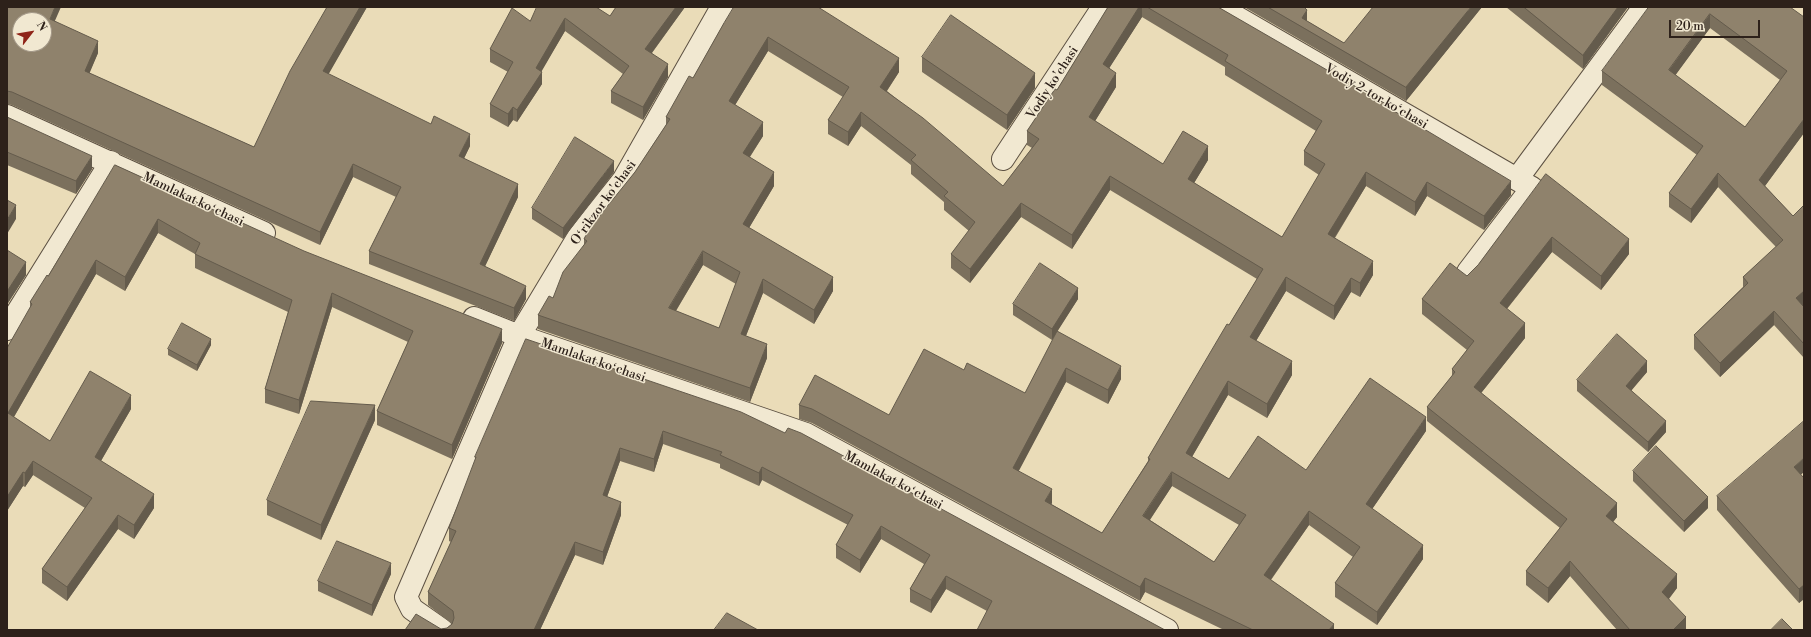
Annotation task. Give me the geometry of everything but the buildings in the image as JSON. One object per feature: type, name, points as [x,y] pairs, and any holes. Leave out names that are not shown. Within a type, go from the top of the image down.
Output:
[{"type":"street","name":"Oʻrikzor ko'chasi","points":[[442,630],[412,609],[406,596],[519,336],[579,236],[624,179],[722,7]]},
{"type":"street","name":"Vodiy ko'chasi","points":[[1003,159],[1104,7]]},
{"type":"street","name":"Vodiy 2-tor ko‘chasi","points":[[1219,7],[1524,183]]},
{"type":"street","points":[[1468,272],[1524,183],[1644,7]]},
{"type":"street","name":"Mamlakat koʻchasi","points":[[7,116],[111,162],[281,241]]},
{"type":"street","points":[[7,329],[111,162]]},
{"type":"street","name":"Mamlakat koʻchasi","points":[[454,310],[519,336],[806,434],[1167,630]]}]
